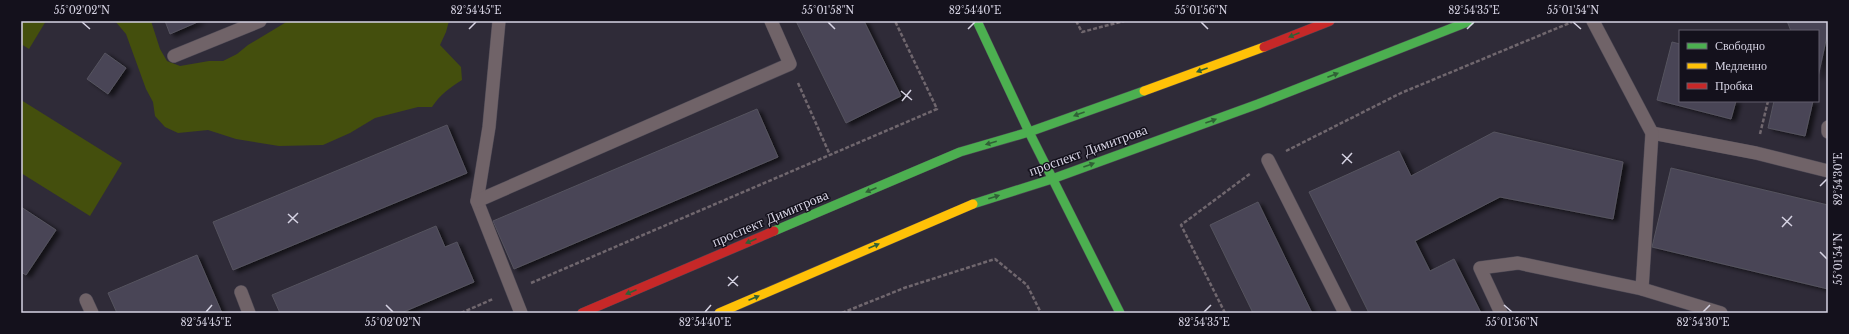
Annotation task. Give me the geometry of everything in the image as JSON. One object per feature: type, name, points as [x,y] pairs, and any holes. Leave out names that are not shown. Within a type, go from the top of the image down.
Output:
[{"type":"main road","points":[[977,21],[1052,179],[1120,313]]},
{"type":"main road","name":"проспект Димитрова","points":[[582,313],[960,152],[1029,132],[1238,57],[1307,25],[1330,21]]},
{"type":"main road","name":"проспект Димитрова","points":[[718,313],[978,202],[1052,179],[1258,104],[1470,21]]},
{"type":"lane","points":[[174,56],[260,21]]},
{"type":"lane","points":[[499,21],[488,127],[476,201],[521,313]]},
{"type":"lane","points":[[476,201],[790,64],[771,21]]},
{"type":"lane","points":[[1593,21],[1652,134],[1642,288]]},
{"type":"lane","points":[[1828,127],[1828,132]]},
{"type":"lane","points":[[1652,134],[1756,153],[1828,171]]},
{"type":"lane","points":[[1268,160],[1346,313]]},
{"type":"lane","points":[[1501,313],[1480,268],[1518,263],[1642,288],[1721,313]]},
{"type":"lane","points":[[241,292],[249,313]]},
{"type":"lane","points":[[86,300],[92,313]]},
{"type":"path","points":[[461,313],[937,108],[895,21]]},
{"type":"path","points":[[1076,21],[1082,32],[1124,21]]},
{"type":"path","points":[[1225,313],[1181,225],[1268,160],[1401,93],[1574,21]]},
{"type":"path","points":[[790,64],[830,155]]},
{"type":"path","points":[[1756,153],[1768,102]]},
{"type":"path","points":[[842,313],[904,288],[995,259],[1027,285],[1041,313]]},
{"type":"green space","points":[[21,21],[46,21],[29,49],[21,44]]},
{"type":"green space","points":[[115,21],[151,21],[160,49],[167,61],[180,66],[209,61],[223,61],[237,54],[248,45],[288,21],[449,21],[440,45],[461,67],[462,80],[445,92],[432,107],[418,107],[375,118],[350,133],[323,145],[279,146],[236,139],[208,130],[178,133],[165,127],[155,116],[153,102],[146,89],[126,34]]},
{"type":"green space","points":[[21,100],[122,163],[90,216],[21,173]]},
{"type":"building","points":[[165,21],[200,21],[170,34]]},
{"type":"building","points":[[796,21],[864,21],[901,96],[846,123]]},
{"type":"building","points":[[1787,21],[1828,21],[1828,31],[1819,72],[1819,30],[1791,30]]},
{"type":"building","points":[[1672,42],[1679,44],[1679,102],[1736,102],[1731,119],[1657,100]]},
{"type":"building","points":[[105,53],[126,68],[108,94],[87,79]]},
{"type":"building","points":[[1774,102],[1813,102],[1805,136],[1768,128]]},
{"type":"building","points":[[757,109],[778,157],[514,269],[493,221]]},
{"type":"building","points":[[447,125],[467,173],[233,270],[213,222]]},
{"type":"building","points":[[1494,132],[1623,162],[1613,219],[1500,197],[1415,241],[1430,271],[1454,259],[1481,313],[1369,313],[1309,192],[1399,151],[1411,176]]},
{"type":"building","points":[[1671,168],[1828,205],[1828,289],[1652,247]]},
{"type":"building","points":[[1258,202],[1312,313],[1253,313],[1210,225]]},
{"type":"building","points":[[21,207],[56,230],[26,275],[21,272]]},
{"type":"building","points":[[436,226],[445,247],[457,242],[474,282],[401,313],[280,313],[272,295]]},
{"type":"building","points":[[197,255],[222,313],[117,313],[108,293]]},
{"type":"traffic: fast","points":[[977,21],[1029,132],[1120,313]]},
{"type":"traffic: fast","points":[[973,204],[1052,179],[1258,104],[1470,21]]},
{"type":"traffic: fast","points":[[774,231],[960,152],[1029,132],[1144,91]]},
{"type":"traffic: slow","points":[[1144,91],[1264,47]]},
{"type":"traffic: slow","points":[[719,313],[973,204]]},
{"type":"traffic: jam","points":[[1264,47],[1330,21]]},
{"type":"traffic: jam","points":[[582,313],[774,231]]}]
